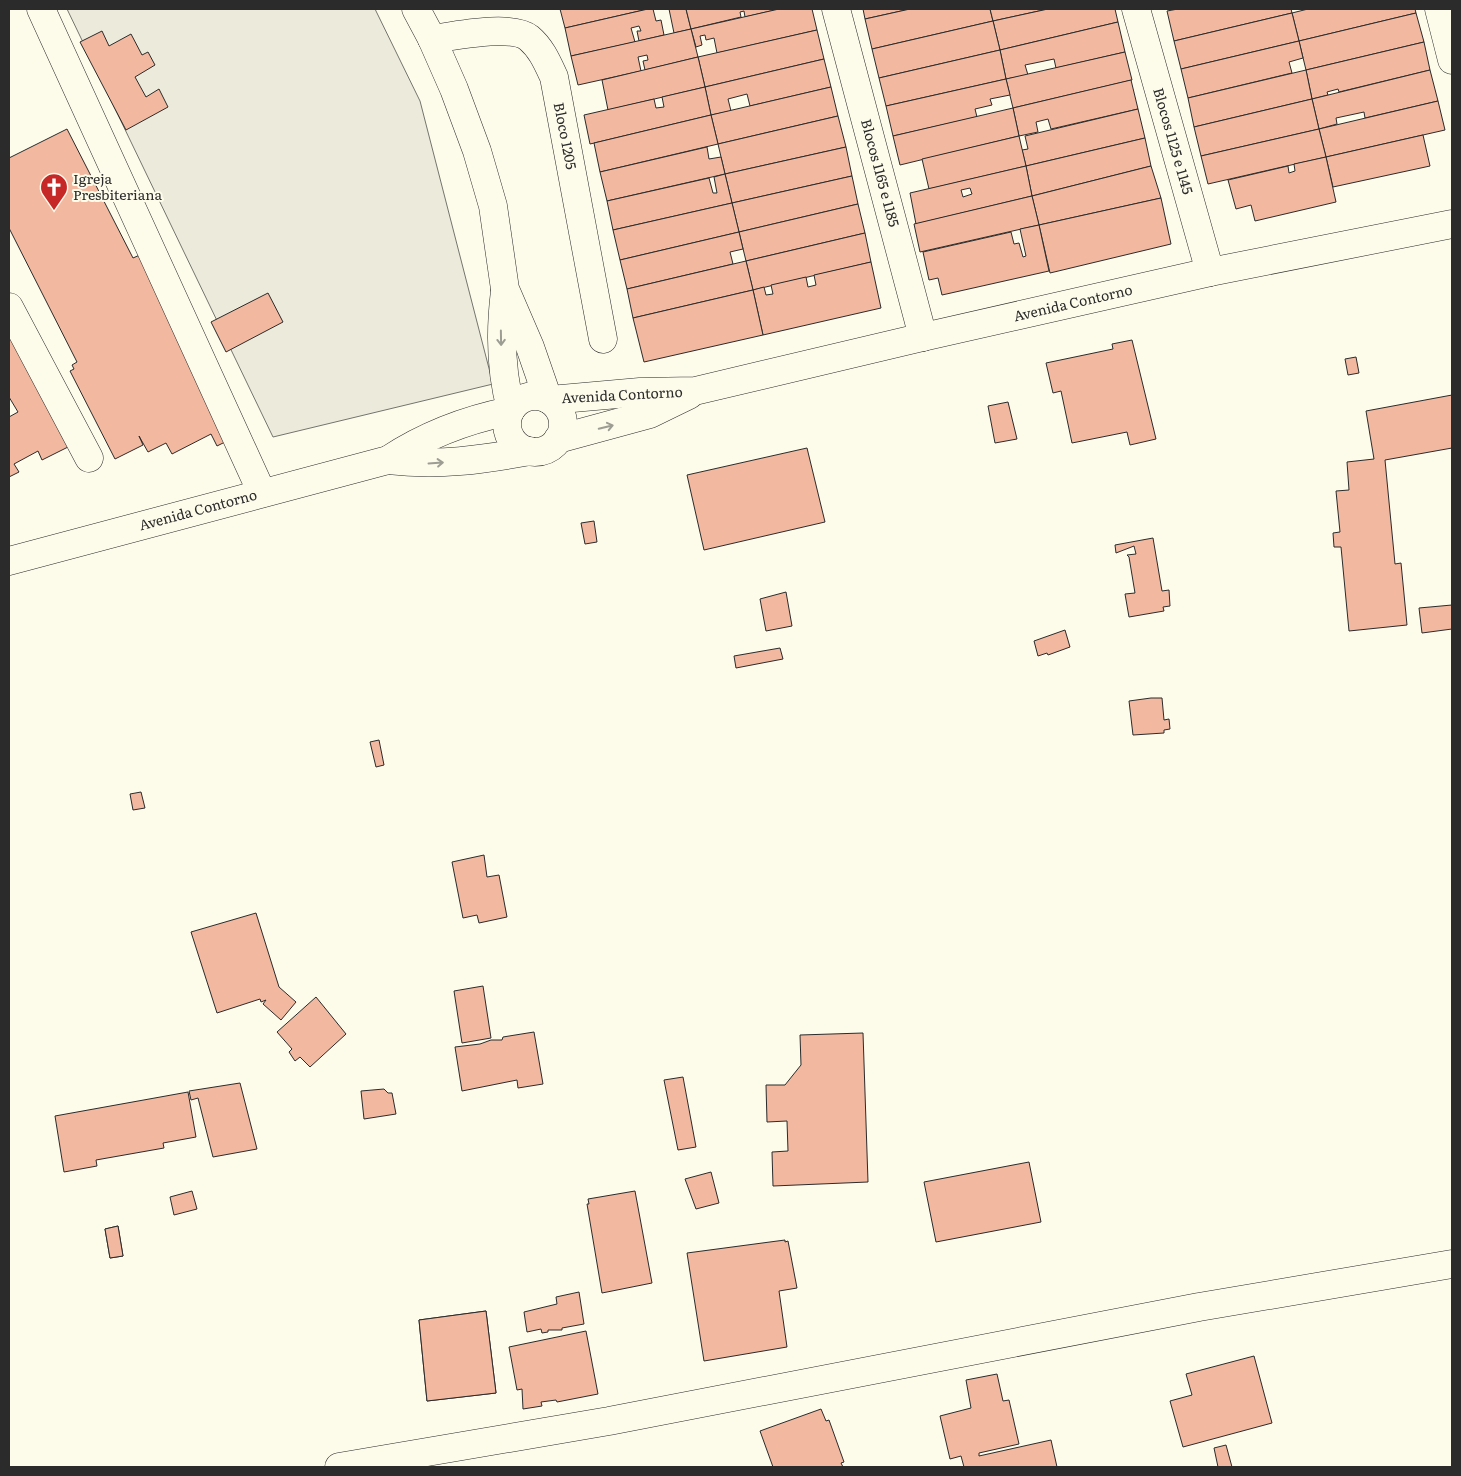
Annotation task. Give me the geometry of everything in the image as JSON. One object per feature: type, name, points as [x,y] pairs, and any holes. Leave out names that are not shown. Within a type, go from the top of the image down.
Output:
[{"type":"street","points":[[41,9],[262,493]]},
{"type":"street","points":[[416,9],[432,39],[474,142],[493,206],[505,289],[501,323],[501,352],[504,384],[511,410]]},
{"type":"street","name":"Blocos 1165 e 1185","points":[[836,9],[923,336]]},
{"type":"street","name":"Blocos 1125 e 1145","points":[[1136,9],[1210,272]]},
{"type":"street","points":[[1439,9],[1452,60]]},
{"type":"street","name":"Bloco 1205","points":[[432,39],[502,30],[527,36],[543,53],[554,77],[603,339]]},
{"type":"street","name":"Avenida Contorno","points":[[549,399],[640,392],[695,391],[923,336],[1210,272],[1452,224]]},
{"type":"street","points":[[505,289],[530,347],[549,399],[558,408],[562,418],[563,429],[551,447],[541,451],[530,451],[520,448],[508,432],[507,421],[511,410],[518,401],[527,397],[538,396],[549,399]]},
{"type":"street","points":[[9,307],[89,458]]},
{"type":"street","name":"Avenida Contorno","points":[[558,439],[650,414],[674,404],[695,391]]},
{"type":"street","name":"Avenida Contorno","points":[[9,561],[388,460],[416,441],[450,427],[474,418],[511,410]]},
{"type":"street","name":"Avenida Contorno","points":[[388,460],[424,464],[459,462],[530,451]]},
{"type":"street","points":[[339,1467],[609,1421],[1199,1308],[1452,1264]]},
{"type":"shaded area","points":[[67,9],[375,9],[420,101],[493,384],[273,437]]},
{"type":"building","points":[[560,9],[648,9],[565,28]]},
{"type":"building","points":[[653,9],[656,21],[661,20],[664,35],[639,41],[637,31],[641,31],[639,26],[631,28],[635,42],[571,56],[565,28]]},
{"type":"building","points":[[669,9],[686,9],[691,29],[674,33]]},
{"type":"building","points":[[686,9],[779,9],[745,17],[744,11],[740,12],[741,17],[691,29]]},
{"type":"building","points":[[779,9],[812,9],[817,30],[717,53],[714,38],[706,40],[705,35],[700,36],[702,45],[696,47],[691,29]]},
{"type":"building","points":[[863,9],[910,9],[865,19]]},
{"type":"building","points":[[910,9],[990,9],[993,21],[872,49],[865,19]]},
{"type":"building","points":[[990,9],[1048,9],[993,21]]},
{"type":"building","points":[[1048,9],[1115,9],[1118,22],[1000,50],[993,21]]},
{"type":"building","points":[[1178,9],[1291,9],[1292,13],[1174,41],[1167,11]]},
{"type":"building","points":[[1308,9],[1415,9],[1416,13],[1299,41],[1292,13]]},
{"type":"building","points":[[1292,13],[1299,41],[1181,69],[1174,41]]},
{"type":"building","points":[[1416,13],[1424,42],[1306,70],[1299,41]]},
{"type":"building","points":[[993,21],[1000,50],[879,78],[872,49]]},
{"type":"building","points":[[1118,22],[1125,52],[1056,68],[1054,59],[1025,65],[1028,75],[1006,79],[1000,50]]},
{"type":"building","points":[[691,29],[698,57],[645,70],[643,61],[648,60],[647,55],[638,57],[641,71],[578,85],[571,56]]},
{"type":"building","points":[[817,30],[824,59],[705,87],[698,57]]},
{"type":"building","points":[[102,31],[109,46],[131,34],[142,55],[148,52],[155,65],[135,77],[146,97],[159,89],[168,107],[126,130],[80,42]]},
{"type":"building","points":[[1299,41],[1303,58],[1289,62],[1292,73],[1188,98],[1181,69]]},
{"type":"building","points":[[1424,42],[1430,70],[1339,92],[1338,89],[1327,92],[1328,95],[1312,99],[1306,70]]},
{"type":"building","points":[[1000,50],[1006,79],[886,106],[879,78]]},
{"type":"building","points":[[1125,52],[1132,80],[1013,108],[1006,79]]},
{"type":"building","points":[[698,57],[705,87],[608,110],[602,80]]},
{"type":"building","points":[[824,59],[831,87],[750,106],[747,94],[728,99],[731,111],[711,115],[705,87]]},
{"type":"building","points":[[1306,70],[1312,99],[1194,127],[1188,98]]},
{"type":"building","points":[[1430,70],[1438,101],[1365,118],[1364,112],[1336,118],[1337,124],[1319,129],[1312,99]]},
{"type":"building","points":[[1006,79],[1010,95],[990,99],[992,105],[975,109],[977,117],[893,136],[886,106]]},
{"type":"building","points":[[1131,80],[1138,109],[1051,129],[1048,119],[1036,122],[1038,132],[1019,136],[1013,108]]},
{"type":"building","points":[[705,87],[711,115],[590,144],[584,115],[654,99],[656,108],[664,107],[662,97]]},
{"type":"building","points":[[831,87],[838,116],[718,144],[711,115]]},
{"type":"building","points":[[1312,99],[1319,129],[1201,156],[1194,127]]},
{"type":"building","points":[[1438,101],[1445,130],[1326,157],[1319,129]]},
{"type":"building","points":[[1013,108],[1019,136],[900,165],[893,136]]},
{"type":"building","points":[[1138,109],[1145,138],[1026,166],[1022,150],[1028,149],[1025,136]]},
{"type":"building","points":[[711,115],[718,144],[600,172],[594,143]]},
{"type":"building","points":[[838,116],[846,147],[725,174],[718,144]]},
{"type":"building","points":[[67,129],[133,258],[142,254],[233,438],[217,446],[211,434],[172,454],[166,443],[148,452],[139,436],[143,445],[115,459],[70,371],[74,369],[72,365],[77,362],[9,228],[9,158]]},
{"type":"building","points":[[1319,129],[1326,157],[1208,184],[1201,156]]},
{"type":"building","points":[[1423,135],[1430,166],[1333,187],[1326,157]]},
{"type":"building","points":[[1019,136],[1026,166],[929,189],[922,159]]},
{"type":"building","points":[[1145,138],[1151,166],[1032,196],[1026,166]]},
{"type":"building","points":[[707,147],[709,159],[721,157],[725,174],[607,201],[600,172]]},
{"type":"building","points":[[846,147],[852,176],[732,203],[725,174]]},
{"type":"building","points":[[1326,157],[1336,202],[1255,221],[1251,205],[1236,209],[1228,180],[1288,166],[1289,173],[1295,171],[1294,164]]},
{"type":"building","points":[[1026,166],[1032,196],[916,224],[910,193]],"holes":[[[970,188],[972,194],[963,197],[961,190]]]},
{"type":"building","points":[[1151,166],[1161,198],[1039,225],[1032,196]]},
{"type":"building","points":[[725,174],[732,203],[613,230],[607,201],[709,178],[713,193],[717,193],[714,177]]},
{"type":"building","points":[[852,176],[858,204],[739,232],[732,203]]},
{"type":"building","points":[[1032,196],[1039,225],[920,252],[914,224]]},
{"type":"building","points":[[1161,198],[1171,244],[1050,273],[1039,225]]},
{"type":"building","points":[[732,203],[739,232],[620,260],[613,230]]},
{"type":"building","points":[[858,204],[865,233],[746,261],[739,232]]},
{"type":"building","points":[[1039,225],[1049,271],[942,295],[938,278],[929,280],[923,252],[1011,232],[1014,244],[1019,243],[1023,257],[1026,256],[1020,229]]},
{"type":"building","points":[[739,232],[743,249],[730,252],[733,264],[627,289],[620,260]]},
{"type":"building","points":[[865,233],[871,262],[753,290],[746,261]]},
{"type":"building","points":[[746,261],[753,290],[633,318],[627,289]]},
{"type":"building","points":[[871,262],[881,308],[763,335],[753,290],[764,287],[766,295],[773,294],[771,285],[806,277],[808,287],[816,285],[814,275]]},
{"type":"building","points":[[753,290],[763,335],[644,362],[633,318]]},
{"type":"building","points":[[268,293],[283,322],[226,352],[211,322]]},
{"type":"building","points":[[18,333],[74,444],[42,460],[38,451],[14,464],[19,472],[9,477],[9,417],[18,412],[9,397],[9,338]]},
{"type":"building","points":[[1132,340],[1156,439],[1130,445],[1127,432],[1072,443],[1061,391],[1053,393],[1046,363],[1113,349],[1112,344]]},
{"type":"building","points":[[1356,357],[1359,373],[1348,375],[1345,359]]},
{"type":"building","points":[[1452,395],[1452,448],[1385,460],[1395,564],[1401,563],[1407,625],[1349,631],[1341,547],[1334,547],[1333,533],[1340,532],[1336,491],[1349,490],[1347,462],[1374,459],[1366,411]]},
{"type":"building","points":[[1008,402],[1017,439],[995,443],[988,406]]},
{"type":"building","points":[[807,448],[825,522],[704,550],[687,475]]},
{"type":"building","points":[[594,521],[597,542],[585,544],[581,523]]},
{"type":"building","points":[[1153,538],[1162,591],[1169,590],[1170,606],[1163,607],[1164,611],[1129,617],[1125,594],[1135,593],[1129,557],[1127,555],[1136,554],[1134,546],[1116,553],[1115,545]]},
{"type":"building","points":[[786,592],[792,626],[766,631],[760,599]]},
{"type":"building","points":[[1452,605],[1452,629],[1422,633],[1419,608]]},
{"type":"building","points":[[1065,630],[1070,647],[1048,655],[1047,653],[1038,656],[1034,641]]},
{"type":"building","points":[[780,648],[783,659],[736,668],[734,656]]},
{"type":"building","points":[[1162,698],[1164,720],[1169,719],[1170,729],[1164,730],[1164,733],[1133,735],[1129,701]]},
{"type":"building","points":[[379,740],[384,765],[376,767],[370,742]]},
{"type":"building","points":[[141,792],[145,808],[133,810],[130,794]]},
{"type":"building","points":[[484,855],[487,877],[499,875],[507,917],[479,923],[477,915],[463,918],[452,862]]},
{"type":"building","points":[[256,913],[279,987],[296,1002],[281,1020],[263,1004],[266,1000],[261,1002],[260,999],[217,1013],[191,932]]},
{"type":"building","points":[[483,986],[491,1038],[462,1043],[454,991]]},
{"type":"building","points":[[316,997],[346,1034],[310,1067],[300,1057],[295,1061],[289,1052],[292,1049],[277,1032]]},
{"type":"building","points":[[534,1032],[543,1084],[518,1088],[517,1080],[462,1091],[455,1047],[480,1044],[491,1040],[502,1040],[503,1037]]},
{"type":"building","points":[[863,1033],[868,1182],[773,1186],[772,1152],[788,1151],[787,1121],[767,1122],[766,1085],[785,1085],[801,1065],[800,1035]]},
{"type":"building","points":[[683,1077],[696,1147],[678,1150],[664,1080]]},
{"type":"building","points":[[240,1083],[257,1149],[213,1157],[198,1098],[191,1100],[189,1091]]},
{"type":"building","points":[[384,1089],[388,1093],[392,1093],[396,1114],[364,1119],[361,1091]]},
{"type":"building","points":[[188,1092],[196,1137],[163,1143],[164,1148],[96,1160],[97,1166],[64,1172],[55,1116]]},
{"type":"building","points":[[1029,1162],[1041,1222],[936,1242],[924,1182]]},
{"type":"building","points":[[711,1172],[719,1203],[696,1209],[685,1179]]},
{"type":"building","points":[[192,1191],[197,1209],[174,1215],[170,1197]]},
{"type":"building","points":[[635,1191],[652,1283],[602,1293],[587,1204],[589,1204],[588,1199]]},
{"type":"building","points":[[118,1226],[123,1256],[110,1258],[105,1229]]},
{"type":"building","points":[[118,1226],[123,1256],[110,1258],[105,1229]]},
{"type":"building","points":[[785,1240],[785,1242],[788,1241],[797,1288],[779,1291],[787,1347],[704,1361],[687,1253]]},
{"type":"building","points":[[579,1292],[584,1324],[562,1328],[562,1330],[548,1330],[548,1332],[542,1333],[541,1329],[527,1332],[524,1312],[557,1304],[556,1297]]},
{"type":"building","points":[[486,1311],[496,1393],[427,1401],[419,1320]]},
{"type":"building","points":[[486,1311],[496,1393],[427,1401],[419,1320]]},
{"type":"building","points":[[586,1331],[598,1394],[557,1402],[556,1400],[541,1402],[542,1406],[523,1409],[522,1389],[517,1390],[509,1347]]},
{"type":"building","points":[[1254,1356],[1272,1423],[1183,1447],[1170,1401],[1192,1395],[1186,1374]]},
{"type":"building","points":[[997,1374],[1003,1401],[1009,1400],[1019,1444],[979,1453],[979,1456],[1051,1440],[1057,1467],[964,1467],[961,1456],[950,1459],[940,1416],[971,1408],[966,1380]]},
{"type":"building","points":[[821,1409],[826,1421],[829,1420],[844,1462],[841,1463],[843,1467],[773,1467],[760,1431]]},
{"type":"building","points":[[1226,1445],[1232,1467],[1218,1467],[1214,1448]]},
{"type":"place","name":"Igreja Presbiteriana","points":[[54,211]]}]
